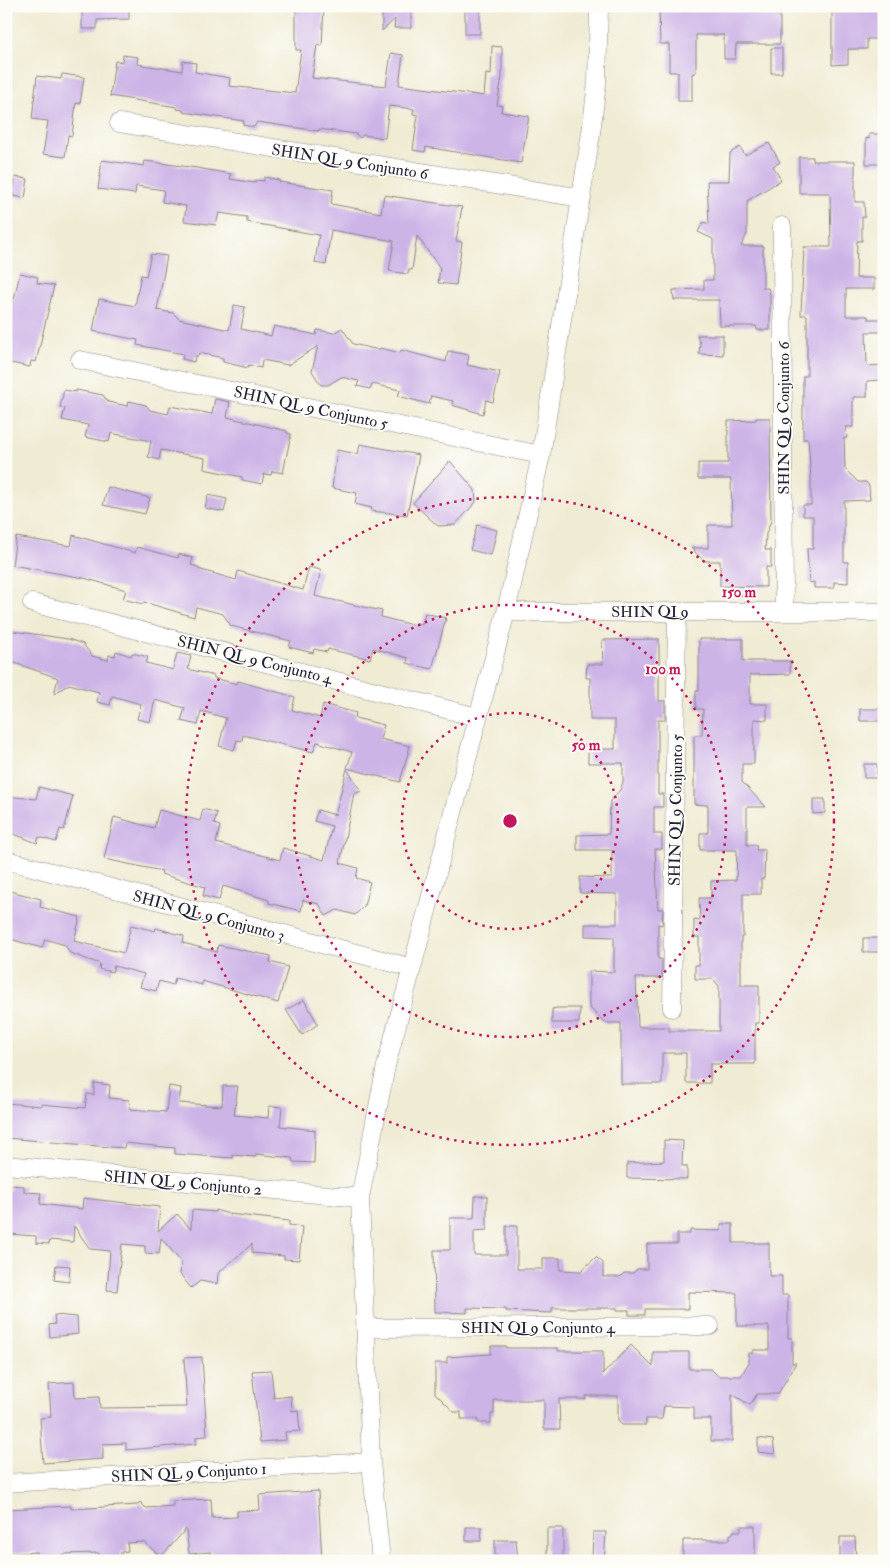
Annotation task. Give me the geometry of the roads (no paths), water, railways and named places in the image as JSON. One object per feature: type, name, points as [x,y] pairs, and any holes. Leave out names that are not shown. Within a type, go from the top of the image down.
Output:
[{"type":"street","points":[[381,1561],[371,1462],[360,1198],[386,1066],[506,612],[541,455],[582,198],[597,83],[599,6]]},
{"type":"street","name":"SHIN QL 9 Conjunto 6","points":[[118,123],[582,198]]},
{"type":"street","name":"SHIN QI 9 Conjunto 6","points":[[782,226],[784,611]]},
{"type":"street","name":"SHIN QL 9 Conjunto 5","points":[[80,360],[541,455]]},
{"type":"street","name":"SHIN QL 9 Conjunto 4","points":[[32,603],[477,717]]},
{"type":"street","name":"SHIN QI 9 Conjunto 5","points":[[672,1008],[677,611]]},
{"type":"street","name":"SHIN QI 9","points":[[506,612],[884,612]]},
{"type":"street","name":"SHIN QL 9 Conjunto 3","points":[[6,860],[412,968]]},
{"type":"street","name":"SHIN QL 9 Conjunto 2","points":[[6,1165],[360,1198]]},
{"type":"street","name":"SHIN QI 9 Conjunto 4","points":[[366,1328],[710,1326]]},
{"type":"street","name":"SHIN QL 9 Conjunto 1","points":[[6,1482],[371,1462]]}]
